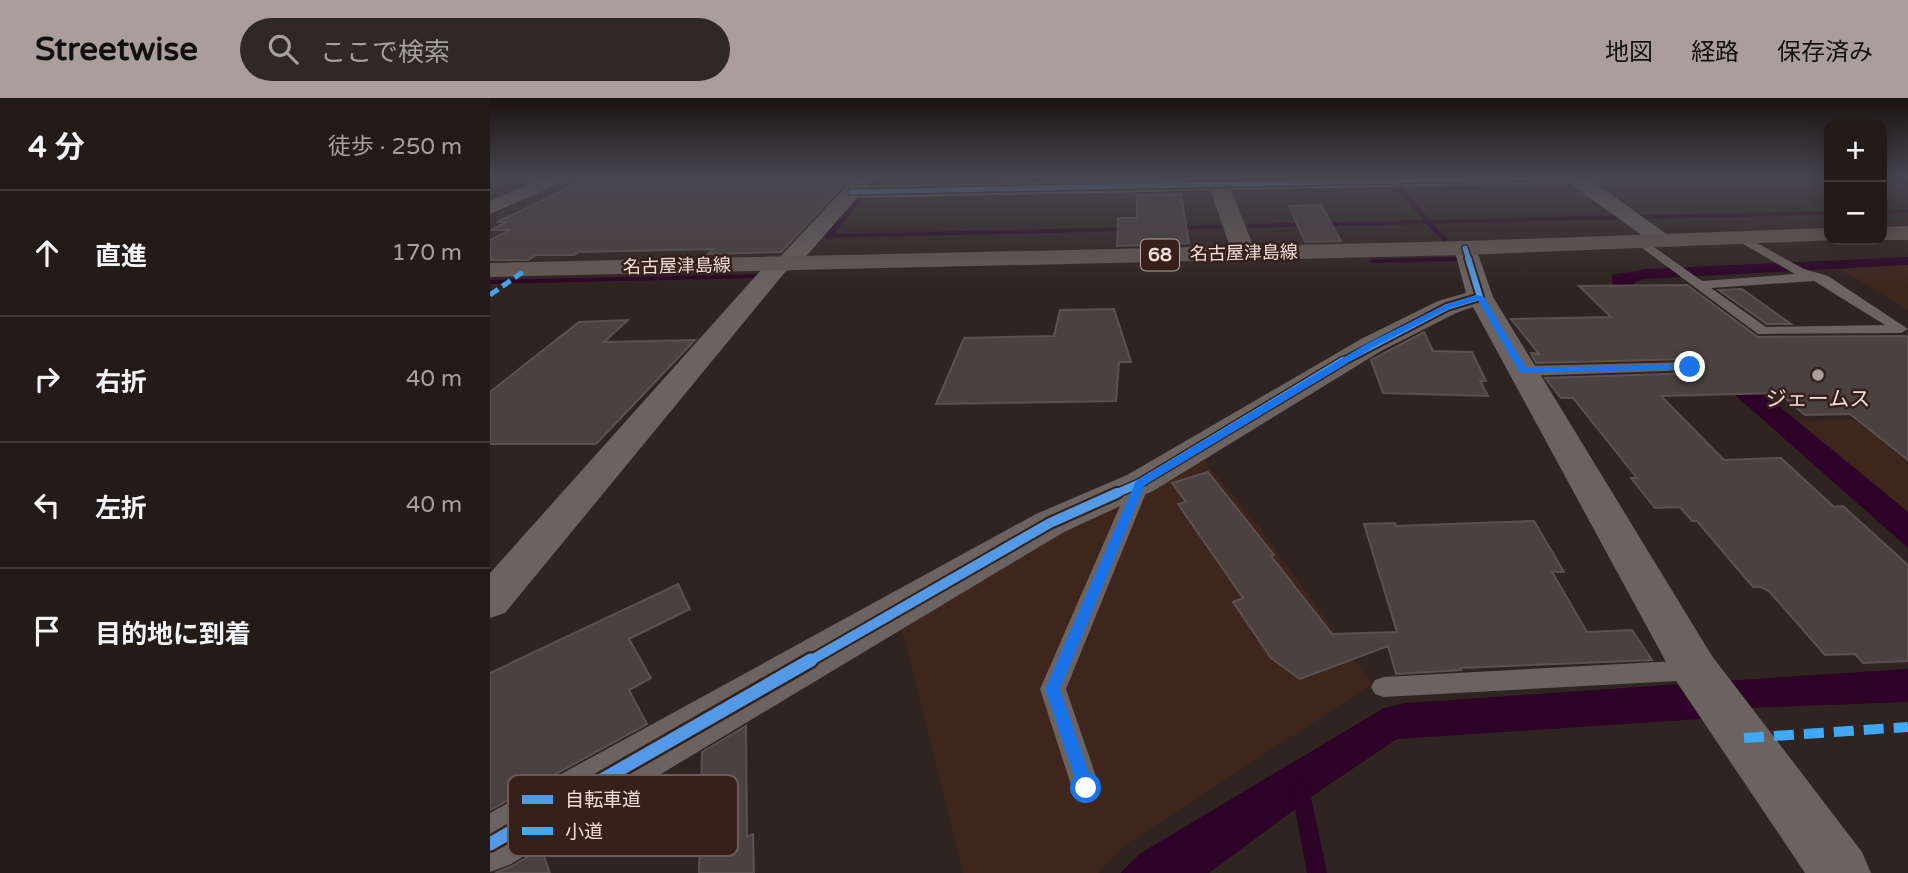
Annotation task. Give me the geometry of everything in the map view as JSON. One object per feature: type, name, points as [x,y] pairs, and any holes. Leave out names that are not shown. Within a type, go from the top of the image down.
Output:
[{"type":"main road","points":[[1887,234],[1908,233]]},
{"type":"main road","name":"名古屋津島線","points":[[490,270],[1640,242],[1668,253],[1742,239],[1824,236]]},
{"type":"street","points":[[490,602],[783,264],[831,213]]},
{"type":"street","points":[[1229,213],[1244,253]]},
{"type":"street","points":[[1618,213],[1668,253]]},
{"type":"street","points":[[1465,248],[1480,297],[1697,673],[1841,873]]},
{"type":"street","points":[[610,775],[1050,523],[1140,484],[1371,345],[1447,307],[1480,297]]},
{"type":"street","points":[[490,844],[508,834]]},
{"type":"lane","points":[[1668,253],[1694,281],[1763,331],[1901,328],[1818,278],[1800,272],[1742,239]]},
{"type":"lane","points":[[1694,281],[1818,278]]},
{"type":"lane","points":[[1523,371],[1690,367]]},
{"type":"lane","points":[[1086,788],[1053,689],[1140,484]]},
{"type":"lane","points":[[1384,687],[1697,673]]},
{"type":"shaded area","points":[[1908,257],[1908,265],[1643,279],[1634,283],[1635,288],[1908,512],[1908,548],[1613,287],[1612,275],[1646,269]]},
{"type":"shaded area","points":[[1908,265],[1908,310],[1838,268]]},
{"type":"shaded area","points":[[1908,419],[1908,512],[1798,421]]},
{"type":"shaded area","points":[[1202,458],[1259,527],[1372,684],[1128,843],[1098,873],[963,873],[901,625],[1069,525]]},
{"type":"shaded area","points":[[1908,669],[1908,702],[1747,708],[1701,719],[1397,739],[1321,790],[1209,873],[1120,873],[1141,853],[1384,708],[1406,703]]},
{"type":"building","points":[[515,213],[817,213],[781,252],[708,254],[713,249],[579,252],[574,255],[536,255],[528,260],[490,260],[490,240],[510,230],[491,230],[507,222],[497,222]]},
{"type":"building","points":[[1137,213],[1184,213],[1189,243],[1117,246],[1118,218],[1137,218]]},
{"type":"building","points":[[1292,213],[1326,213],[1341,241],[1305,242]]},
{"type":"building","points":[[1687,285],[1758,337],[1908,336],[1908,460],[1850,414],[1805,415],[1779,393],[1661,396],[1724,460],[1781,458],[1834,507],[1843,506],[1908,565],[1908,661],[1863,663],[1855,654],[1825,655],[1769,591],[1753,587],[1697,521],[1692,521],[1680,507],[1655,508],[1631,478],[1637,478],[1573,398],[1561,398],[1545,378],[1695,373],[1700,369],[1699,365],[1690,359],[1536,363],[1531,353],[1539,354],[1511,319],[1611,317],[1579,286]]},
{"type":"building","points":[[1742,289],[1791,324],[1767,324],[1719,290]]},
{"type":"building","points":[[1114,309],[1131,362],[1119,362],[1116,401],[936,404],[964,338],[1054,336],[1060,310]]},
{"type":"building","points":[[628,320],[604,342],[695,340],[596,444],[490,444],[490,392],[579,322]]},
{"type":"building","points":[[1424,332],[1433,351],[1472,352],[1486,381],[1480,381],[1488,396],[1383,393],[1371,360]]},
{"type":"building","points":[[1208,472],[1332,634],[1397,632],[1364,524],[1395,523],[1396,526],[1534,521],[1564,572],[1552,572],[1587,632],[1632,630],[1652,660],[1460,668],[1461,670],[1396,674],[1388,646],[1300,679],[1271,658],[1233,602],[1243,598],[1178,504],[1186,502],[1172,483]]},
{"type":"building","points":[[678,584],[690,609],[629,639],[651,678],[629,690],[647,724],[554,775],[508,775],[508,800],[490,810],[490,673]]},
{"type":"building","points":[[746,726],[747,837],[753,834],[754,873],[699,873],[699,856],[738,856],[738,775],[701,775],[702,752]]},
{"type":"building","points":[[529,856],[544,856],[550,873],[495,873]]},
{"type":"waterway","points":[[847,213],[828,236],[1133,229]]},
{"type":"waterway","points":[[1421,213],[1428,222]]},
{"type":"waterway","points":[[1640,217],[1821,213]]},
{"type":"waterway","points":[[1428,222],[1620,217]]},
{"type":"waterway","points":[[1249,226],[1428,222]]},
{"type":"waterway","points":[[1428,222],[1444,240]]},
{"type":"waterway","points":[[1173,228],[1218,227]]},
{"type":"waterway","points":[[1373,261],[1454,259]]},
{"type":"waterway","points":[[490,282],[755,276]]},
{"type":"waterway","points":[[1300,788],[1317,873]]},
{"type":"marked path","points":[[490,295],[527,269]]},
{"type":"marked path","points":[[1744,738],[1908,727]]},
{"type":"cycle path","points":[[610,775],[1050,523],[1140,483],[1371,345],[1447,307],[1480,297],[1465,248]]},
{"type":"cycle path","points":[[490,844],[508,834]]},
{"type":"place","name":"ジェームス","points":[[1818,375]]},
{"type":"route","points":[[1086,788],[1053,689],[1140,484],[1371,345],[1447,307],[1480,297],[1523,371],[1690,367]]}]
